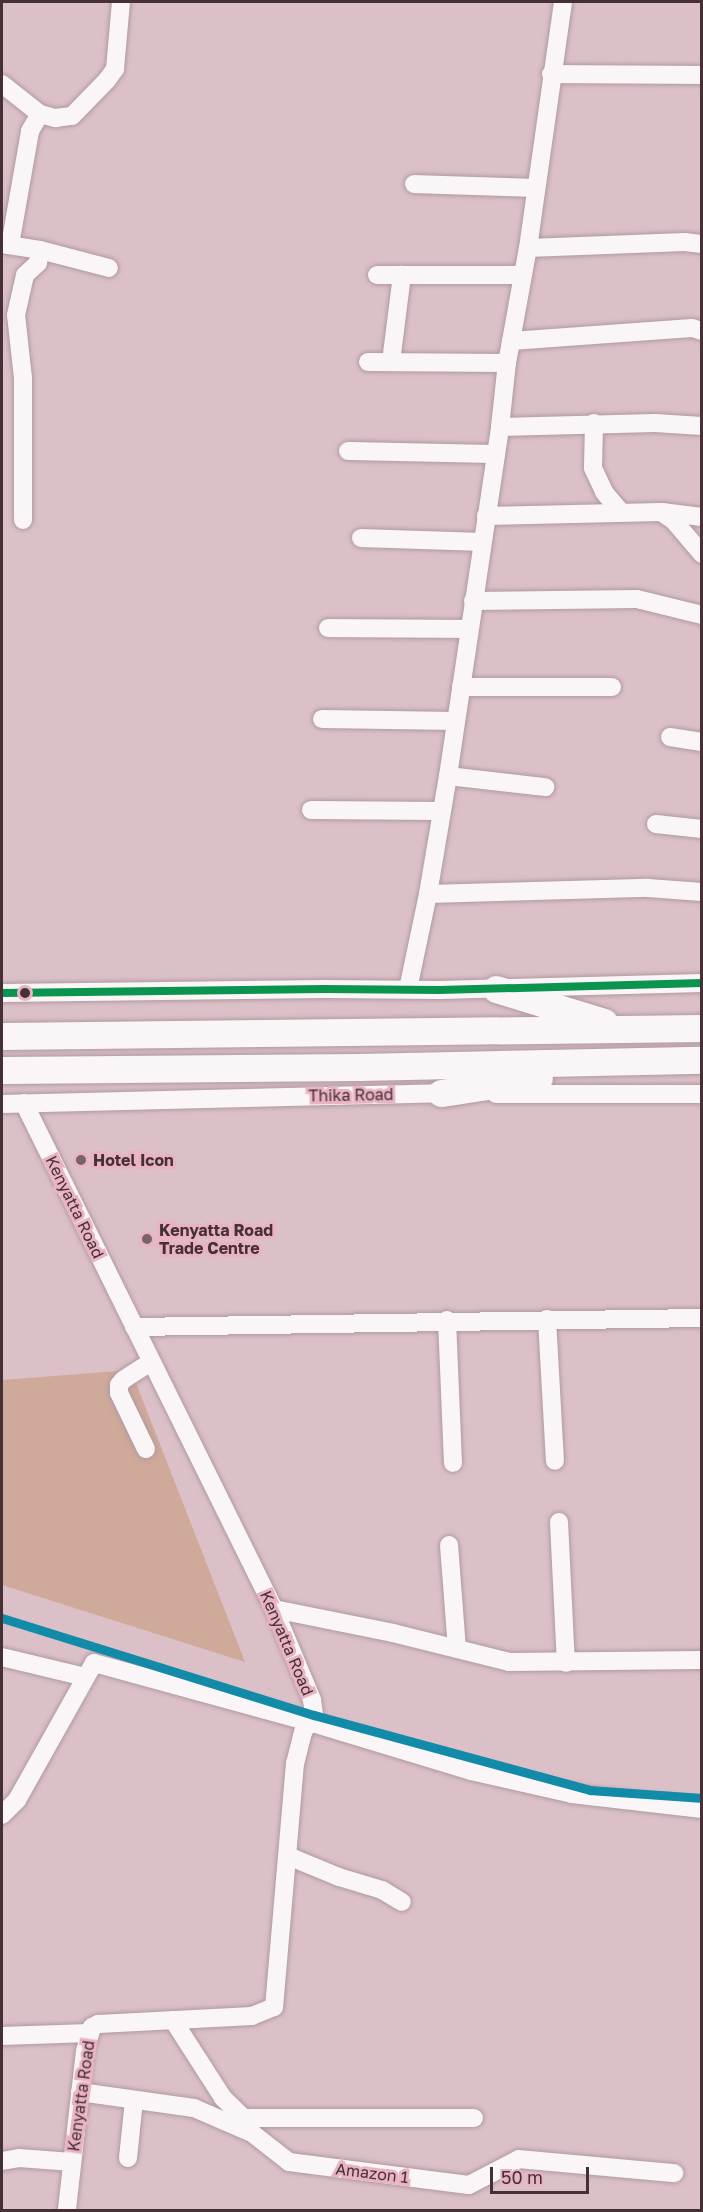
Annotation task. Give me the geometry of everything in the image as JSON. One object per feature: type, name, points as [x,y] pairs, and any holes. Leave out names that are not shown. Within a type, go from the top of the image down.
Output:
[{"type":"highway","points":[[496,989],[630,1029]]},
{"type":"highway","points":[[2,1036],[702,1028]]},
{"type":"highway","name":"Thika Road","points":[[2,1070],[702,1060]]},
{"type":"highway","points":[[441,1093],[620,1062]]},
{"type":"street","points":[[2,84],[40,114],[55,118],[72,116],[111,76],[117,60],[121,2]]},
{"type":"street","points":[[408,989],[428,894],[448,776],[500,427],[507,363],[521,275],[528,248],[563,2]]},
{"type":"street","points":[[551,74],[702,75]]},
{"type":"street","points":[[40,114],[30,131],[6,244],[40,250],[109,268]]},
{"type":"street","points":[[414,184],[535,188]]},
{"type":"street","points":[[528,248],[685,242],[702,244]]},
{"type":"street","points":[[23,520],[23,378],[16,315],[25,275],[40,260],[40,250]]},
{"type":"street","points":[[377,275],[521,275]]},
{"type":"street","points":[[391,362],[402,275]]},
{"type":"street","points":[[511,341],[692,328],[702,331]]},
{"type":"street","points":[[368,362],[507,363]]},
{"type":"street","points":[[500,427],[594,423],[702,426]]},
{"type":"street","points":[[594,423],[593,468],[604,492],[620,511]]},
{"type":"street","points":[[348,452],[496,454]]},
{"type":"street","points":[[486,516],[620,511],[661,512],[702,517]]},
{"type":"street","points":[[661,512],[673,520],[702,554]]},
{"type":"street","points":[[361,538],[482,542]]},
{"type":"street","points":[[473,601],[637,599],[702,615]]},
{"type":"street","points":[[328,628],[469,629]]},
{"type":"street","points":[[461,687],[612,687]]},
{"type":"street","points":[[322,719],[456,721]]},
{"type":"street","points":[[670,737],[702,742]]},
{"type":"street","points":[[448,776],[545,787]]},
{"type":"street","points":[[311,810],[441,811]]},
{"type":"street","points":[[656,824],[702,829]]},
{"type":"street","points":[[428,894],[648,888],[702,892]]},
{"type":"street","points":[[2,993],[496,989],[702,984]]},
{"type":"street","name":"Thika Road","points":[[2,1104],[441,1093],[591,1096],[702,1094]]},
{"type":"street","name":"Kenyatta Road","points":[[24,1103],[274,1609],[312,1700],[314,1715],[303,1732],[295,1763],[274,2007],[252,2016],[98,2024],[89,2033],[67,2211]]},
{"type":"street","points":[[134,1327],[447,1320],[702,1318]]},
{"type":"street","points":[[547,1319],[555,1461]]},
{"type":"street","points":[[447,1320],[453,1463]]},
{"type":"street","points":[[146,1449],[119,1394],[119,1385],[151,1362]]},
{"type":"street","points":[[559,1522],[566,1662]]},
{"type":"street","points":[[449,1545],[456,1649]]},
{"type":"street","points":[[274,1609],[393,1633],[508,1662],[702,1660]]},
{"type":"street","points":[[2,1657],[85,1677]]},
{"type":"street","points":[[2,1815],[9,1799],[94,1663],[309,1722],[471,1771],[572,1794],[702,1809]]},
{"type":"street","points":[[288,1856],[339,1877],[382,1890],[402,1902]]},
{"type":"street","points":[[173,2020],[223,2098],[244,2118],[474,2118]]},
{"type":"street","points":[[2,2036],[89,2033]]},
{"type":"street","name":"Amazon 1","points":[[80,2092],[194,2108],[252,2133],[289,2162],[469,2185],[519,2159],[674,2173]]},
{"type":"street","points":[[128,2158],[134,2100]]},
{"type":"street","points":[[2,2161],[19,2158],[72,2162]]},
{"type":"shaded area","points":[[131,1370],[245,1662],[2,1585],[2,1380]]},
{"type":"transit line","points":[[2,993],[439,990],[702,983]]},
{"type":"transit line","points":[[2,1618],[314,1715],[590,1790],[702,1798]]},
{"type":"place","name":"Hotel Icon","points":[[81,1160]]},
{"type":"place","name":"Kenyatta Road Trade Centre","points":[[147,1239]]}]
